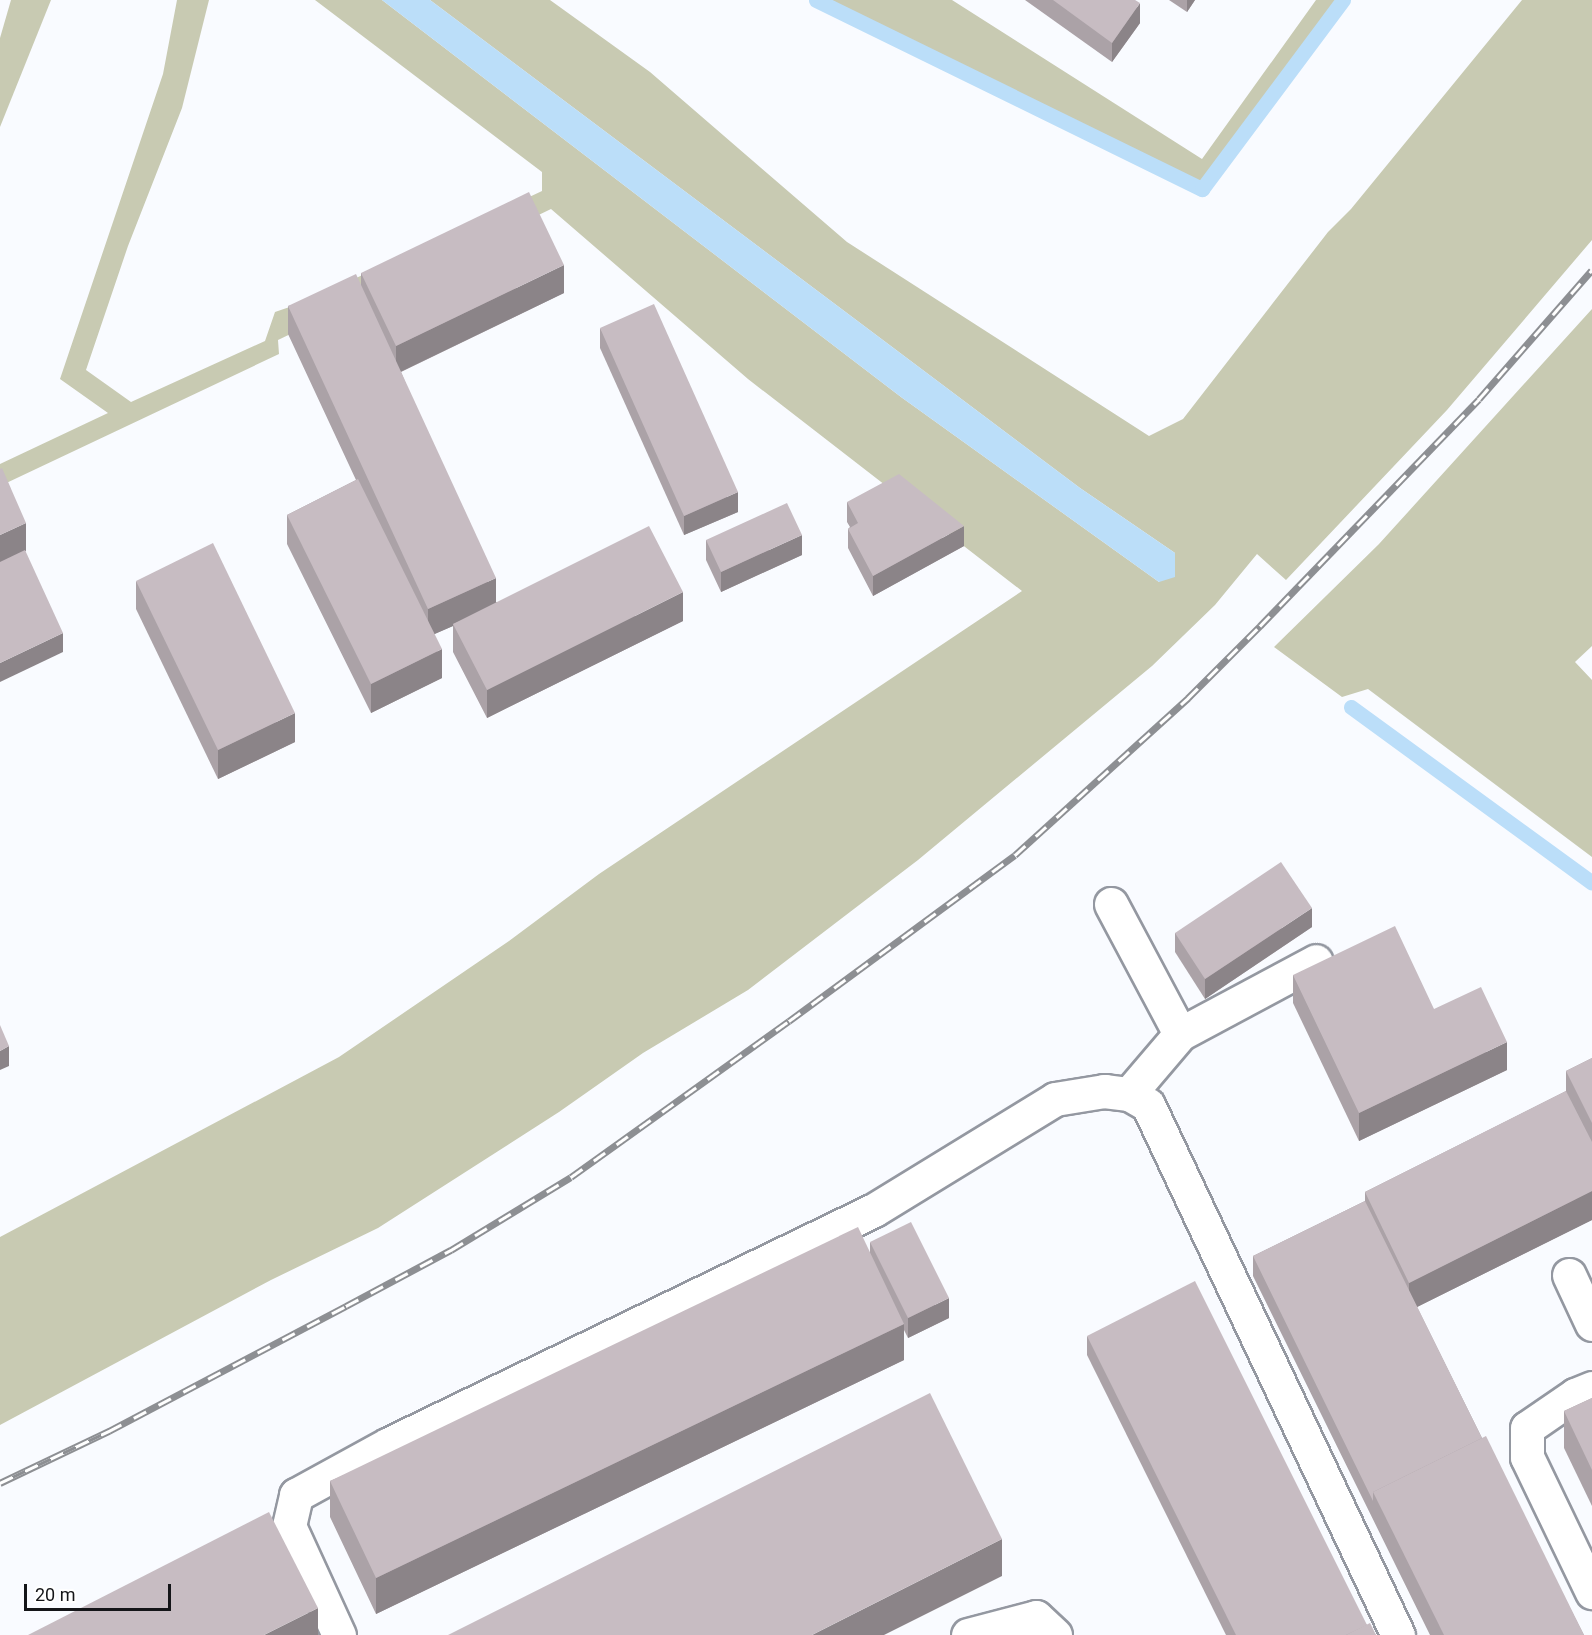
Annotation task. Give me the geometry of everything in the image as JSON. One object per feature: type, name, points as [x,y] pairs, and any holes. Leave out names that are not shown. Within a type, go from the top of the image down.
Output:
[{"type":"lane","points":[[1111,904],[1180,1034]]},
{"type":"lane","points":[[1129,1094],[1180,1034],[1316,961]]},
{"type":"lane","points":[[339,1635],[289,1526],[296,1495],[389,1443],[874,1210],[1055,1099],[1104,1090],[1129,1094],[1148,1105],[1398,1635]]},
{"type":"lane","points":[[1569,1275],[1592,1324]]},
{"type":"lane","points":[[1592,1388],[1575,1395],[1527,1428],[1527,1457],[1592,1592]]},
{"type":"lane","points":[[968,1635],[1036,1617],[1055,1635]]},
{"type":"green space","points":[[11,0],[51,0],[0,127],[0,38]]},
{"type":"green space","points":[[177,0],[209,0],[182,108],[128,246],[86,370],[131,402],[265,341],[275,312],[307,301],[542,191],[542,172],[315,0],[382,0],[901,397],[1159,582],[1175,553],[1080,488],[430,0],[550,0],[650,72],[847,242],[1149,436],[1183,419],[1328,232],[1351,209],[1522,0],[1592,0],[1592,240],[1447,410],[1286,580],[1257,554],[1215,605],[1152,666],[918,860],[748,990],[643,1053],[559,1112],[378,1228],[271,1280],[0,1425],[0,1237],[339,1057],[509,941],[599,874],[1022,591],[748,379],[551,209],[278,340],[279,354],[0,486],[0,464],[108,413],[60,379],[163,74]]},
{"type":"green space","points":[[825,0],[952,0],[1202,159],[1316,0],[1339,0],[1201,185]]},
{"type":"green space","points":[[1592,309],[1592,646],[1575,662],[1592,680],[1592,857],[1368,689],[1342,697],[1274,647],[1379,544]]},
{"type":"water","points":[[382,0],[430,0],[1080,488],[1175,553],[1175,577],[1159,582],[901,397]]},
{"type":"building","points":[[1053,0],[1135,0],[1140,3],[1112,43]]},
{"type":"building","points":[[529,192],[564,265],[396,346],[361,273]]},
{"type":"building","points":[[356,274],[496,578],[428,609],[288,306]]},
{"type":"building","points":[[654,304],[738,492],[684,516],[600,328]]},
{"type":"building","points":[[2,468],[26,523],[0,535],[0,469]]},
{"type":"building","points":[[899,474],[964,526],[873,576],[848,529],[858,523],[847,502]]},
{"type":"building","points":[[358,479],[442,649],[371,684],[287,515]]},
{"type":"building","points":[[787,503],[802,535],[721,572],[706,540]]},
{"type":"building","points":[[649,526],[683,592],[487,690],[453,624]]},
{"type":"building","points":[[213,543],[295,713],[218,750],[136,581]]},
{"type":"building","points":[[25,550],[63,633],[0,663],[0,562]]},
{"type":"building","points":[[1281,862],[1312,908],[1205,979],[1175,933]]},
{"type":"building","points":[[1395,926],[1434,1009],[1481,987],[1507,1042],[1359,1113],[1293,975]]},
{"type":"building","points":[[0,1025],[9,1046],[0,1051]]},
{"type":"building","points":[[1592,1058],[1592,1123],[1566,1071]]},
{"type":"building","points":[[1566,1091],[1592,1142],[1592,1191],[1409,1283],[1365,1192]]},
{"type":"building","points":[[1365,1201],[1482,1438],[1373,1492],[1373,1501],[1253,1256]]},
{"type":"building","points":[[911,1222],[949,1298],[908,1318],[870,1242]]},
{"type":"building","points":[[858,1227],[904,1324],[376,1578],[330,1481]]},
{"type":"building","points":[[1195,1281],[1367,1625],[1346,1635],[1236,1635],[1087,1336]]},
{"type":"building","points":[[930,1393],[1002,1539],[812,1635],[448,1635]]},
{"type":"building","points":[[1592,1398],[1592,1470],[1564,1411]]},
{"type":"building","points":[[1486,1436],[1584,1635],[1444,1635],[1373,1492]]},
{"type":"building","points":[[269,1512],[318,1608],[264,1635],[28,1635]]},
{"type":"building","points":[[1370,1623],[1376,1635],[1346,1635]]},
{"type":"waterway","points":[[816,0],[1202,189],[1343,0]]},
{"type":"waterway","points":[[1351,707],[1592,883]]},
{"type":"railway","points":[[0,1483],[109,1431],[451,1250],[571,1177],[1015,855],[1188,698],[1260,626],[1479,399],[1592,270]]}]
